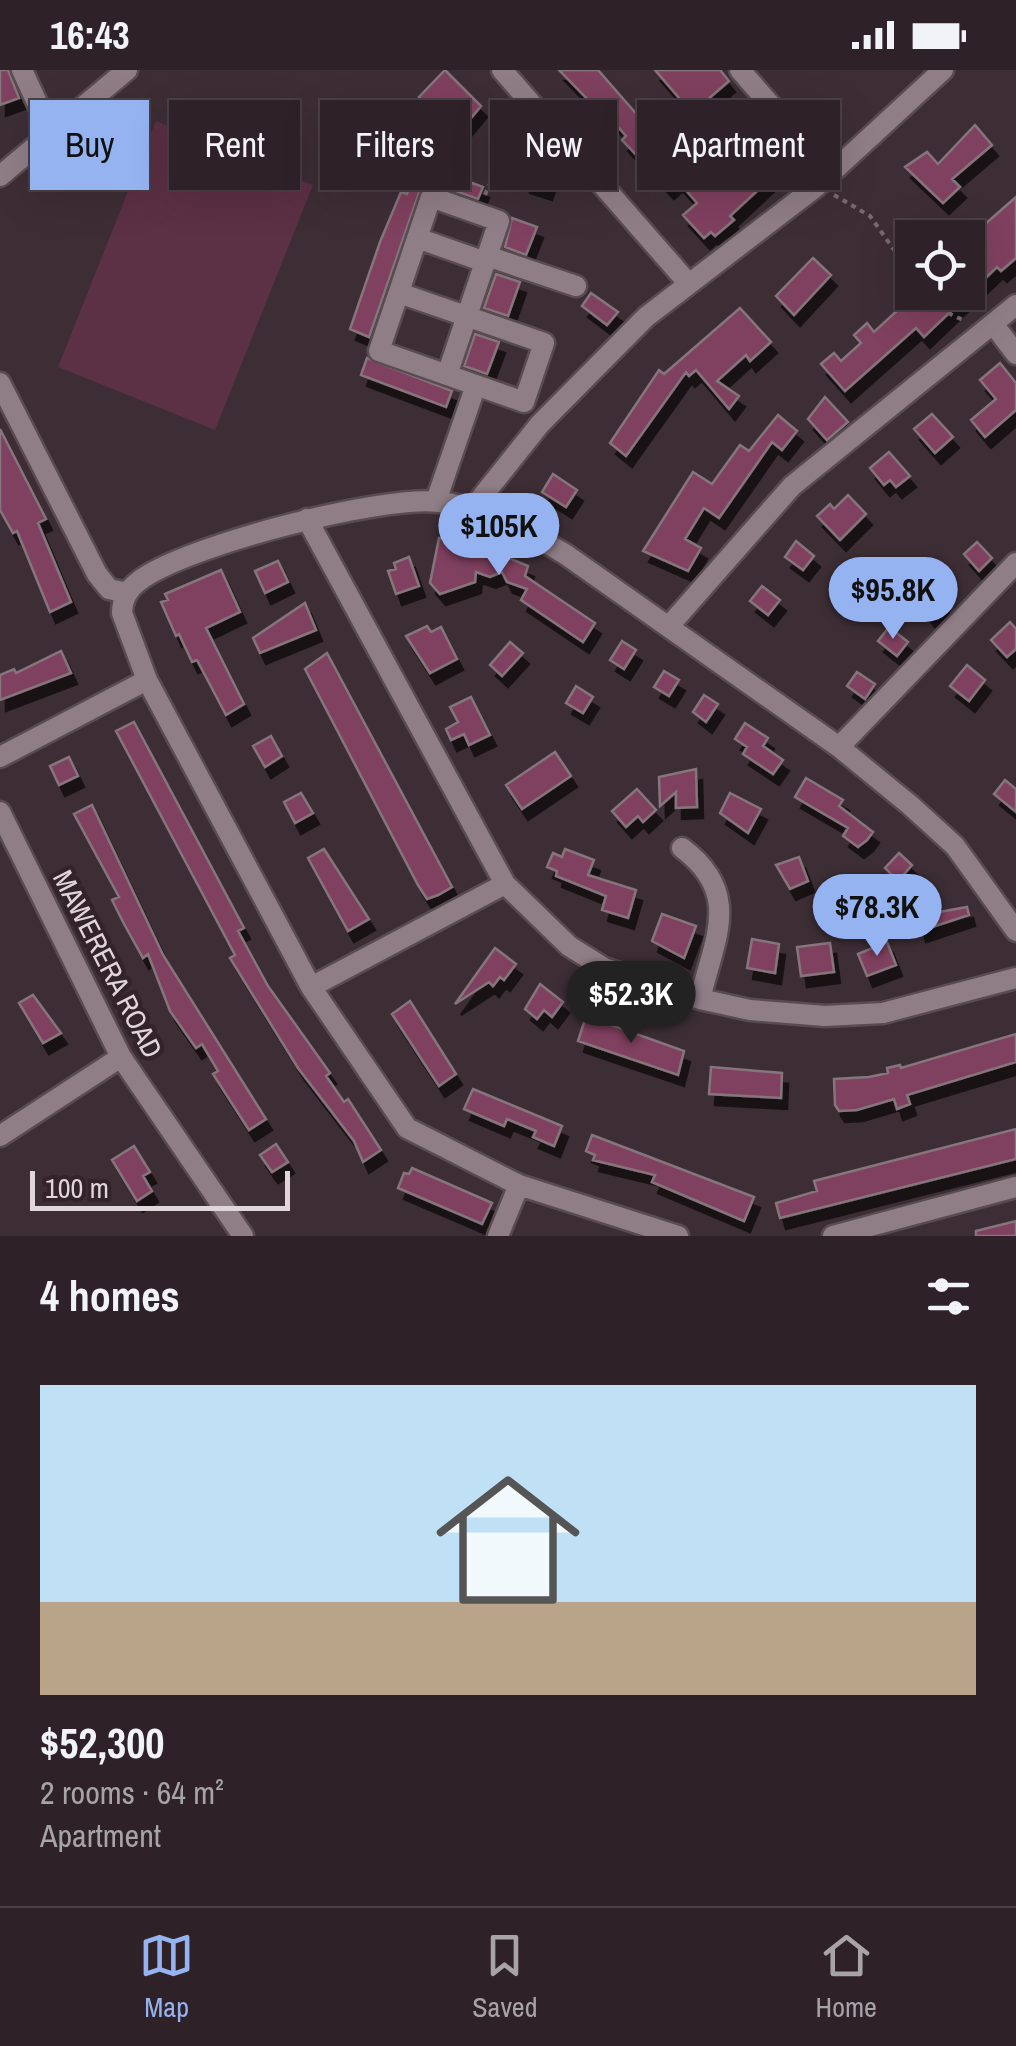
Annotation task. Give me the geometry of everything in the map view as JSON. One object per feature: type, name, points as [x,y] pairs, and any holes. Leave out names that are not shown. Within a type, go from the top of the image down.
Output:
[{"type":"street","points":[[22,70],[36,100]]},
{"type":"street","points":[[91,100],[127,70]]},
{"type":"street","points":[[502,70],[527,100]]},
{"type":"street","points":[[740,70],[763,100]]},
{"type":"street","points":[[840,163],[944,70]]},
{"type":"street","points":[[0,176],[30,151]]},
{"type":"street","points":[[606,190],[688,284]]},
{"type":"street","points":[[473,508],[540,424],[600,360],[688,284],[808,190]]},
{"type":"street","points":[[399,293],[467,316],[544,343],[524,402],[378,352],[431,198],[499,221],[486,259],[467,316],[447,375]]},
{"type":"street","points":[[417,238],[576,286]]},
{"type":"street","points":[[669,626],[792,486],[1016,304]]},
{"type":"street","points":[[991,328],[1016,354]]},
{"type":"street","points":[[0,383],[97,574],[108,589],[127,594]]},
{"type":"street","points":[[436,501],[476,385]]},
{"type":"street","points":[[678,1236],[519,1186],[407,1128],[311,987],[147,680],[122,613],[127,594],[148,575],[307,519],[384,504],[436,501],[473,508],[565,554],[839,747],[955,846],[1016,931]]},
{"type":"street","points":[[307,519],[505,884],[542,924],[604,968],[700,999],[750,1010],[824,1016],[883,1013],[1016,978]]},
{"type":"street","points":[[839,747],[969,607],[1016,563]]},
{"type":"street","points":[[0,757],[147,680]]},
{"type":"street","name":"MAWERERA ROAD","points":[[0,812],[121,1057],[243,1236]]},
{"type":"street","points":[[682,848],[712,876],[722,912],[700,999]]},
{"type":"street","points":[[311,987],[505,884]]},
{"type":"street","points":[[0,1136],[121,1057]]},
{"type":"street","points":[[498,1236],[519,1186]]},
{"type":"street","points":[[834,1236],[1016,1188]]},
{"type":"path","points":[[478,214],[490,179]]},
{"type":"path","points":[[836,190],[870,216],[895,251]]},
{"type":"path","points":[[943,310],[991,328]]},
{"type":"shaded area","points":[[156,121],[169,126],[169,190],[300,190],[300,180],[313,185],[215,430],[58,367],[129,190],[149,190],[149,139]]},
{"type":"building","points":[[0,70],[8,70],[19,98],[0,105]]},
{"type":"building","points":[[445,70],[481,106],[470,119],[470,100],[419,97]]},
{"type":"building","points":[[559,70],[598,70],[637,115],[637,156],[622,140],[626,136],[617,126],[617,100],[588,100]]},
{"type":"building","points":[[655,70],[720,70],[729,81],[707,100],[681,100]]},
{"type":"building","points":[[975,125],[992,145],[952,179],[960,187],[943,203],[905,167],[927,152],[938,164]]},
{"type":"building","points":[[470,182],[483,187],[478,199],[453,190],[470,190]]},
{"type":"building","points":[[408,190],[420,190],[369,337],[350,329],[401,192],[407,194]]},
{"type":"building","points":[[686,190],[758,190],[715,236],[711,232],[704,238],[683,215],[697,203]]},
{"type":"building","points":[[1016,197],[1016,258],[985,279],[985,224]]},
{"type":"building","points":[[512,218],[537,227],[526,255],[505,247]]},
{"type":"building","points":[[813,258],[831,275],[794,315],[776,296]]},
{"type":"building","points":[[496,274],[520,282],[508,316],[484,308]]},
{"type":"building","points":[[591,293],[618,312],[607,325],[582,306]]},
{"type":"building","points":[[740,308],[771,342],[750,361],[746,355],[717,381],[739,396],[729,409],[696,370],[689,376],[686,372],[626,456],[610,443],[659,370],[664,374]]},
{"type":"building","points":[[898,310],[952,310],[924,337],[916,328],[845,391],[821,364],[834,353],[841,361],[861,343],[854,335],[867,323],[874,332]]},
{"type":"building","points":[[475,334],[499,342],[487,374],[464,366]]},
{"type":"building","points":[[367,358],[452,391],[446,407],[361,375]]},
{"type":"building","points":[[1000,363],[1016,383],[1016,410],[985,437],[971,420],[996,399],[980,380]]},
{"type":"building","points":[[825,397],[848,422],[827,440],[808,419]]},
{"type":"building","points":[[932,414],[953,437],[935,453],[914,429]]},
{"type":"building","points":[[778,415],[797,431],[782,450],[772,442],[719,518],[704,508],[685,539],[701,548],[688,571],[643,551],[693,472],[712,484],[740,445],[749,451]]},
{"type":"building","points":[[0,429],[46,519],[38,523],[71,602],[50,612],[17,531],[13,533],[0,510]]},
{"type":"building","points":[[889,452],[910,476],[896,487],[890,480],[884,485],[870,468]]},
{"type":"building","points":[[553,474],[577,490],[566,507],[542,492]]},
{"type":"building","points":[[848,495],[866,514],[840,540],[817,516],[830,504],[834,509]]},
{"type":"building","points":[[463,526],[486,530],[484,548],[528,566],[525,576],[595,623],[583,642],[521,600],[527,589],[507,582],[502,572],[490,577],[476,572],[475,582],[440,594],[430,583],[439,538],[459,542]]},
{"type":"building","points":[[796,541],[814,556],[803,570],[785,557]]},
{"type":"building","points":[[977,542],[992,558],[979,571],[964,554]]},
{"type":"building","points":[[409,557],[419,586],[396,594],[388,571],[396,569],[394,563]]},
{"type":"building","points":[[278,561],[288,582],[265,593],[255,571]]},
{"type":"building","points":[[221,570],[240,612],[206,628],[244,704],[226,715],[197,660],[192,662],[179,634],[176,636],[161,602],[168,600],[165,594]]},
{"type":"building","points":[[762,586],[780,600],[768,615],[750,601]]},
{"type":"building","points":[[929,586],[944,604],[929,616],[914,598]]},
{"type":"building","points":[[305,603],[316,630],[260,653],[253,638]]},
{"type":"building","points":[[1010,622],[1016,629],[1016,649],[1007,657],[991,640]]},
{"type":"building","points":[[427,626],[431,632],[441,627],[457,659],[430,673],[406,636]]},
{"type":"building","points":[[889,627],[908,642],[897,656],[878,641]]},
{"type":"building","points":[[622,641],[636,650],[624,669],[610,660]]},
{"type":"building","points":[[510,642],[523,653],[502,676],[490,665]]},
{"type":"building","points":[[61,651],[71,673],[0,700],[0,675],[14,669],[16,673]]},
{"type":"building","points":[[327,653],[452,887],[438,895],[427,899],[418,885],[305,669]]},
{"type":"building","points":[[967,665],[985,680],[969,701],[950,686]]},
{"type":"building","points":[[664,671],[679,680],[669,696],[654,687]]},
{"type":"building","points":[[857,672],[875,684],[865,699],[847,686]]},
{"type":"building","points":[[576,686],[593,697],[583,713],[566,703]]},
{"type":"building","points":[[704,695],[718,704],[706,722],[693,712]]},
{"type":"building","points":[[471,697],[490,735],[469,745],[464,734],[451,740],[446,729],[458,722],[450,707]]},
{"type":"building","points":[[134,722],[244,928],[238,931],[268,986],[330,1073],[326,1076],[344,1102],[348,1099],[381,1150],[363,1162],[354,1141],[298,1068],[230,958],[235,955],[116,731]]},
{"type":"building","points":[[745,723],[768,738],[763,746],[783,760],[773,774],[743,754],[747,747],[735,739]]},
{"type":"building","points":[[271,736],[282,756],[265,767],[253,746]]},
{"type":"building","points":[[555,752],[571,776],[522,809],[506,785]]},
{"type":"building","points":[[69,757],[78,776],[59,785],[50,766]]},
{"type":"building","points":[[696,769],[697,807],[676,808],[676,792],[660,806],[659,777]]},
{"type":"building","points":[[806,778],[843,800],[839,806],[873,832],[867,840],[858,847],[843,836],[848,828],[795,797]]},
{"type":"building","points":[[1005,780],[1016,789],[1016,812],[994,794]]},
{"type":"building","points":[[637,789],[656,810],[643,822],[638,816],[626,827],[612,811]]},
{"type":"building","points":[[301,793],[313,813],[295,823],[284,802]]},
{"type":"building","points":[[730,793],[761,809],[748,833],[720,813]]},
{"type":"building","points":[[92,805],[163,955],[266,1119],[249,1130],[213,1074],[218,1071],[202,1044],[196,1048],[170,1011],[148,954],[143,958],[112,900],[119,897],[74,814]]},
{"type":"building","points":[[324,849],[369,919],[348,931],[308,858]]},
{"type":"building","points":[[565,849],[594,860],[588,875],[636,890],[628,918],[602,910],[606,896],[556,876],[557,871],[547,867],[553,853],[562,857]]},
{"type":"building","points":[[899,853],[912,865],[898,881],[885,868]]},
{"type":"building","points":[[799,857],[808,881],[790,889],[776,865]]},
{"type":"building","points":[[967,907],[969,915],[920,931],[917,916]]},
{"type":"building","points":[[662,914],[696,926],[684,958],[652,941]]},
{"type":"building","points":[[752,939],[779,944],[775,973],[747,968]]},
{"type":"building","points":[[887,942],[896,965],[867,976],[858,954]]},
{"type":"building","points":[[830,943],[834,972],[801,976],[797,947]]},
{"type":"building","points":[[495,948],[516,964],[504,980],[500,977],[493,986],[489,982],[455,1004]]},
{"type":"building","points":[[540,984],[563,1002],[552,1017],[544,1010],[537,1019],[525,1009]]},
{"type":"building","points":[[33,995],[61,1033],[43,1043],[19,1003]]},
{"type":"building","points":[[410,1001],[456,1074],[439,1086],[392,1014]]},
{"type":"building","points":[[586,1016],[684,1051],[678,1075],[578,1041]]},
{"type":"building","points":[[1016,1034],[1016,1062],[907,1095],[910,1104],[897,1109],[894,1099],[839,1111],[835,1105],[834,1079],[888,1073],[887,1068],[901,1068]]},
{"type":"building","points":[[711,1067],[782,1073],[781,1098],[709,1094]]},
{"type":"building","points":[[473,1089],[562,1126],[554,1146],[533,1137],[536,1131],[507,1119],[504,1126],[464,1109]]},
{"type":"building","points":[[1016,1129],[1016,1159],[780,1218],[776,1203],[817,1191],[814,1181]]},
{"type":"building","points":[[592,1135],[754,1197],[744,1221],[652,1182],[655,1175],[593,1160],[595,1155],[586,1151]]},
{"type":"building","points":[[276,1144],[288,1162],[272,1172],[260,1155]]},
{"type":"building","points":[[134,1146],[150,1172],[143,1176],[152,1191],[137,1201],[112,1160]]},
{"type":"building","points":[[412,1168],[492,1203],[482,1224],[398,1188],[404,1173],[409,1174]]},
{"type":"building","points":[[1016,1221],[1016,1236],[976,1236],[976,1231]]}]
